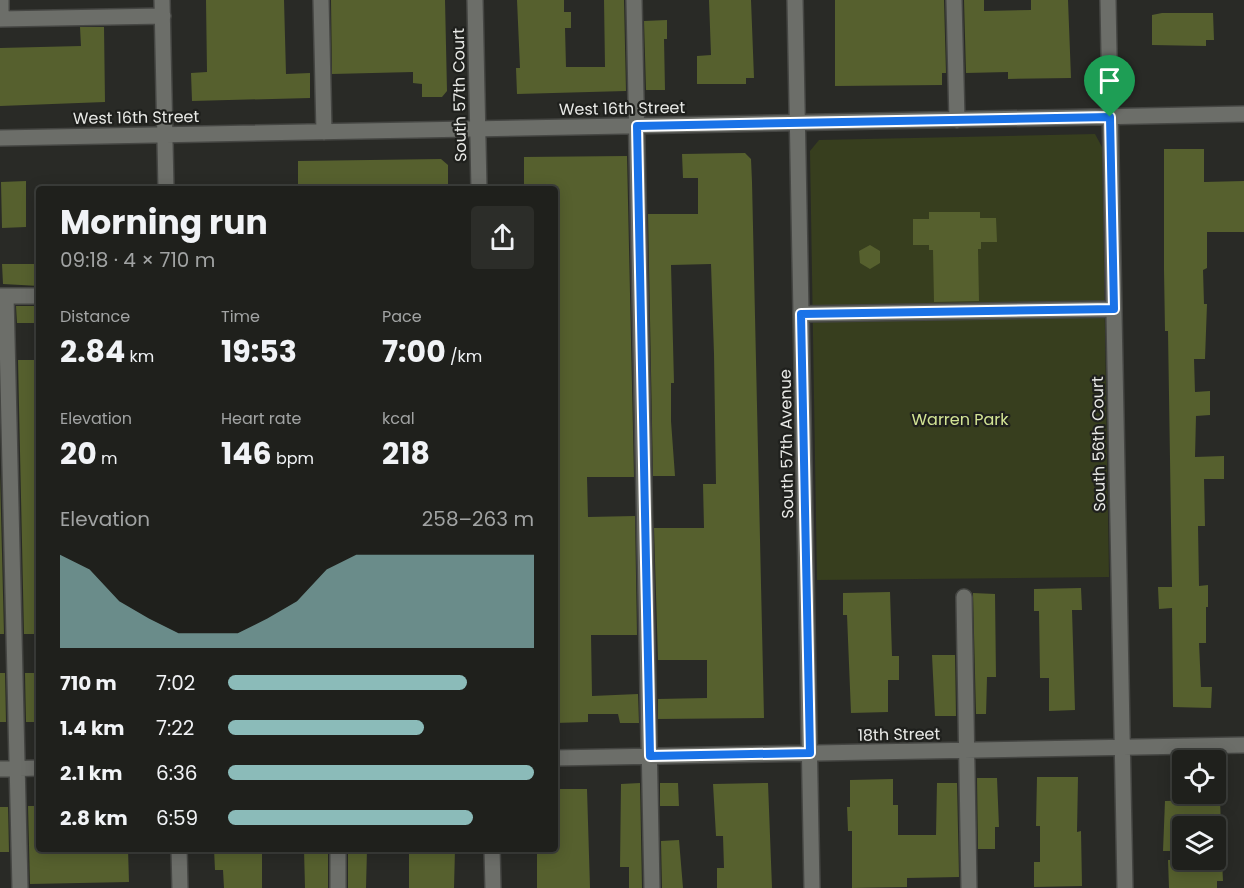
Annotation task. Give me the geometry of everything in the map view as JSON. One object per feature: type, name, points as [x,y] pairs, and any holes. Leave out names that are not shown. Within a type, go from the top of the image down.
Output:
[{"type":"street","points":[[1,0],[1,19],[163,16]]},
{"type":"street","points":[[162,0],[166,186]]},
{"type":"street","points":[[321,0],[324,132]]},
{"type":"street","name":"South 57th Court","points":[[475,0],[479,186]]},
{"type":"street","points":[[634,0],[652,888]]},
{"type":"street","name":"South 57th Avenue","points":[[795,0],[812,888]]},
{"type":"street","points":[[954,0],[957,120]]},
{"type":"street","name":"South 56th Court","points":[[1108,0],[1125,888]]},
{"type":"street","name":"West 16th Street","points":[[0,138],[1244,114]]},
{"type":"street","points":[[20,888],[3,296],[36,296]]},
{"type":"street","points":[[801,314],[1114,309]]},
{"type":"street","points":[[964,597],[969,888]]},
{"type":"street","name":"18th Street","points":[[558,758],[1244,745]]},
{"type":"street","points":[[0,769],[36,768]]},
{"type":"street","points":[[179,852],[180,888]]},
{"type":"street","points":[[338,852],[338,888]]},
{"type":"street","points":[[492,852],[493,888]]},
{"type":"green space","name":"Warren Park","points":[[1095,134],[1102,147],[1109,577],[817,580],[810,151],[819,140]]},
{"type":"building","points":[[206,0],[284,0],[286,74],[310,73],[310,98],[192,101],[191,73],[207,72]]},
{"type":"building","points":[[331,0],[445,0],[447,91],[442,97],[422,97],[422,84],[413,83],[413,72],[332,74]]},
{"type":"building","points":[[517,0],[564,0],[564,12],[571,12],[571,28],[565,28],[566,67],[605,67],[604,0],[624,0],[626,91],[517,94],[516,68],[520,68]]},
{"type":"building","points":[[709,0],[751,0],[754,78],[746,78],[746,84],[697,84],[697,56],[711,55]]},
{"type":"building","points":[[835,0],[944,0],[946,73],[942,73],[942,85],[835,86]]},
{"type":"building","points":[[964,0],[984,0],[984,11],[1031,10],[1031,0],[1068,0],[1071,78],[1008,79],[1008,72],[966,73]]},
{"type":"building","points":[[1213,13],[1214,40],[1206,40],[1206,46],[1152,45],[1152,15]]},
{"type":"building","points":[[667,20],[667,39],[664,39],[665,90],[646,90],[644,21]]},
{"type":"building","points":[[80,27],[104,27],[105,102],[0,106],[0,48],[81,46]]},
{"type":"building","points":[[1164,149],[1204,149],[1204,182],[1244,181],[1244,232],[1207,232],[1207,268],[1203,270],[1204,304],[1207,304],[1205,359],[1194,359],[1195,392],[1210,391],[1210,415],[1196,416],[1195,457],[1224,456],[1224,479],[1204,479],[1205,526],[1198,526],[1199,586],[1208,585],[1206,643],[1199,643],[1201,687],[1212,687],[1211,708],[1173,707],[1172,608],[1159,609],[1158,587],[1172,587],[1168,331],[1165,331]]},
{"type":"building","points":[[745,153],[751,159],[752,182],[764,718],[658,719],[658,699],[707,698],[707,660],[658,660],[654,528],[704,528],[703,484],[716,484],[714,354],[711,264],[671,265],[674,383],[671,383],[671,421],[675,476],[653,476],[648,214],[698,214],[698,178],[683,178],[682,154]]},
{"type":"building","points":[[627,156],[634,477],[587,477],[588,517],[635,516],[637,635],[591,635],[592,696],[638,694],[639,723],[620,723],[618,714],[588,714],[588,722],[558,723],[558,186],[524,186],[524,157]]},
{"type":"building","points":[[441,159],[448,165],[448,186],[298,186],[298,161]]},
{"type":"building","points":[[26,181],[26,227],[2,228],[1,182]]},
{"type":"building","points":[[929,212],[980,212],[980,218],[996,218],[997,242],[981,242],[981,249],[978,249],[979,301],[934,302],[933,250],[929,250],[929,245],[913,245],[913,219],[929,219]]},
{"type":"building","points":[[870,245],[880,251],[880,263],[870,269],[860,263],[859,251]]},
{"type":"building","points":[[2,264],[36,264],[36,286],[3,284]]},
{"type":"building","points":[[16,306],[36,306],[36,323],[17,323]]},
{"type":"building","points":[[18,360],[36,360],[36,634],[24,634]]},
{"type":"building","points":[[0,473],[4,634],[0,634]]},
{"type":"building","points":[[1081,588],[1082,610],[1072,610],[1075,710],[1049,711],[1049,678],[1040,678],[1039,611],[1034,611],[1034,589]]},
{"type":"building","points":[[890,592],[892,656],[899,656],[899,680],[888,680],[888,712],[851,713],[847,615],[843,615],[843,593]]},
{"type":"building","points":[[973,593],[995,594],[996,677],[987,677],[986,714],[976,714]]},
{"type":"building","points":[[932,655],[955,655],[956,716],[935,716]]},
{"type":"building","points":[[0,673],[5,673],[6,722],[0,722]]},
{"type":"building","points":[[25,673],[36,673],[36,722],[26,722]]},
{"type":"building","points":[[1037,777],[1078,777],[1077,832],[1081,831],[1082,886],[1034,887],[1034,862],[1040,862],[1040,826],[1036,826]]},
{"type":"building","points":[[977,778],[997,778],[999,827],[995,827],[995,849],[978,849]]},
{"type":"building","points":[[893,779],[893,805],[898,805],[898,835],[936,835],[937,783],[957,783],[959,877],[907,878],[907,887],[852,888],[852,831],[848,831],[847,807],[850,807],[850,780]]},
{"type":"building","points":[[640,783],[642,888],[629,888],[629,867],[620,867],[621,784]]},
{"type":"building","points":[[660,783],[678,783],[679,806],[660,806]]},
{"type":"building","points":[[768,783],[772,888],[717,888],[717,868],[724,868],[723,836],[716,836],[713,784]]},
{"type":"building","points":[[558,789],[587,789],[590,888],[537,888],[537,852],[558,852]]},
{"type":"building","points":[[1165,801],[1172,801],[1172,804],[1220,804],[1221,816],[1172,816],[1172,851],[1163,851]]},
{"type":"building","points":[[28,806],[36,806],[36,852],[128,852],[129,882],[30,884]]},
{"type":"building","points":[[0,807],[8,807],[9,852],[0,852]]},
{"type":"building","points":[[679,840],[683,888],[662,888],[661,841]]},
{"type":"building","points":[[214,852],[262,852],[262,888],[224,888],[223,870],[215,870]]},
{"type":"building","points":[[304,852],[328,852],[328,888],[305,888]]},
{"type":"building","points":[[348,852],[367,852],[366,888],[348,888]]},
{"type":"building","points":[[409,852],[455,852],[454,888],[409,888]]},
{"type":"building","points":[[1168,860],[1172,860],[1172,870],[1222,870],[1223,881],[1217,881],[1217,888],[1169,888]]},
{"type":"route","points":[[1110,117],[1114,309],[801,314],[810,753],[650,756],[637,126],[1110,117]]}]
